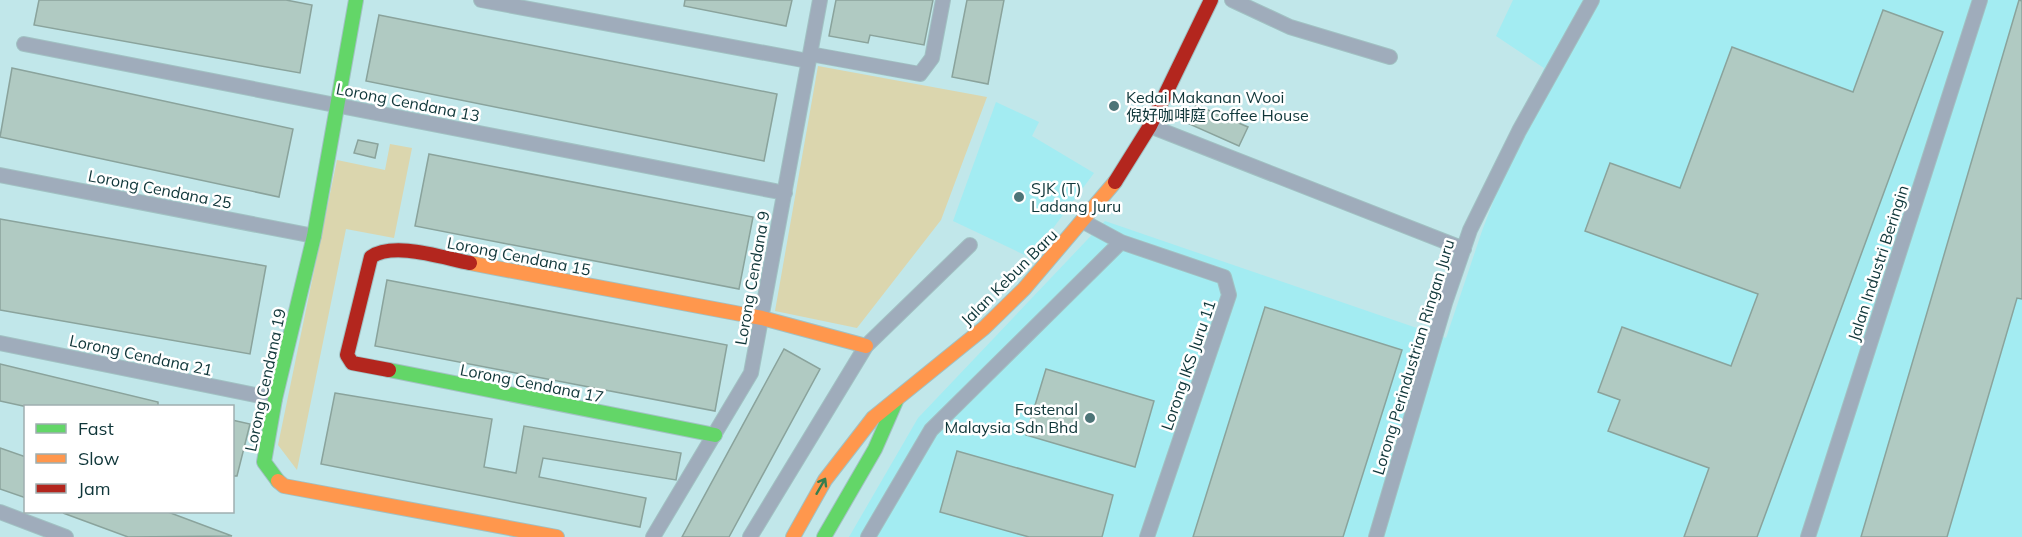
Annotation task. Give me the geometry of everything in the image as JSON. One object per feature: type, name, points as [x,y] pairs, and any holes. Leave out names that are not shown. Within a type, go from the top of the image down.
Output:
[{"type":"street","name":"Lorong Cendana 19","points":[[356,0],[314,236],[275,399],[264,462],[271,475],[284,486],[558,537]]},
{"type":"street","points":[[481,0],[809,58],[920,74],[932,58],[943,0]]},
{"type":"street","name":"Lorong Cendana 9","points":[[652,537],[752,374],[820,0]]},
{"type":"street","name":"Jalan Kebun Baru","points":[[793,537],[825,480],[873,418],[984,328],[1084,222],[1117,181],[1150,126],[1211,0]]},
{"type":"street","points":[[1232,0],[1290,27],[1390,57]]},
{"type":"street","name":"Lorong Perindustrian Ringan Juru","points":[[1376,537],[1445,303],[1470,230],[1520,131],[1592,0]]},
{"type":"street","name":"Jalan Industri Beringin","points":[[1808,537],[1980,0]]},
{"type":"street","name":"Lorong Cendana 13","points":[[24,44],[784,193]]},
{"type":"street","points":[[1150,126],[1464,249]]},
{"type":"street","name":"Lorong Cendana 25","points":[[0,175],[314,236]]},
{"type":"street","name":"Lorong IKS Juru 11","points":[[1084,222],[1121,242],[1224,277],[1229,295],[1147,537]]},
{"type":"street","points":[[868,537],[931,430],[1121,242]]},
{"type":"street","points":[[750,537],[866,346],[970,245]]},
{"type":"street","name":"Lorong Cendana 15","points":[[347,355],[371,257],[381,250],[394,249],[762,318],[866,346]]},
{"type":"street","name":"Lorong Cendana 21","points":[[0,343],[275,399]]},
{"type":"street","name":"Lorong Cendana 17","points":[[347,355],[352,363],[362,367],[715,435]]},
{"type":"street","name":"Jalan Kebun Baru","points":[[824,537],[875,449],[896,401]]},
{"type":"street","points":[[0,513],[66,537]]},
{"type":"shaded area","points":[[1513,0],[2022,0],[2022,537],[849,537],[918,418],[1105,221],[1446,338],[1482,231],[1544,68],[1496,36]]},
{"type":"shaded area","points":[[818,66],[987,97],[941,220],[857,328],[775,311]]},
{"type":"shaded area","name":"SJK (T) Ladang Juru","points":[[996,102],[1039,122],[1032,136],[1094,173],[1031,258],[953,221]]},
{"type":"shaded area","points":[[390,144],[412,148],[394,238],[346,229],[297,470],[278,445],[337,160],[385,170]]},
{"type":"building","points":[[39,0],[286,0],[312,5],[300,73],[34,25]]},
{"type":"building","points":[[685,0],[792,0],[786,26],[684,6]]},
{"type":"building","points":[[836,0],[933,0],[924,45],[870,35],[868,43],[829,36]]},
{"type":"building","points":[[967,0],[1004,0],[988,84],[952,77]]},
{"type":"building","points":[[2019,0],[2022,1],[2022,299],[2017,298],[1947,537],[1861,537]]},
{"type":"building","points":[[1883,10],[1943,32],[1757,537],[1684,537],[1709,468],[1608,431],[1620,400],[1598,392],[1622,327],[1731,366],[1758,294],[1585,231],[1610,163],[1680,188],[1732,47],[1853,92]]},
{"type":"building","points":[[379,15],[777,94],[764,161],[366,81]]},
{"type":"building","points":[[12,68],[293,129],[279,197],[0,137]]},
{"type":"building","points":[[1196,105],[1248,127],[1239,146],[1187,123]]},
{"type":"building","points":[[358,140],[378,144],[375,158],[354,153]]},
{"type":"building","points":[[429,154],[753,217],[739,289],[415,226]]},
{"type":"building","points":[[0,219],[266,266],[250,354],[0,310]]},
{"type":"building","points":[[387,280],[727,345],[715,411],[375,346]]},
{"type":"building","points":[[1265,307],[1402,350],[1343,537],[1193,537]]},
{"type":"building","points":[[784,349],[820,369],[729,537],[682,537]]},
{"type":"building","points":[[0,364],[158,402],[158,405],[23,406],[0,401]]},
{"type":"building","name":"Fastenal Malaysia Sdn Bhd","points":[[1046,369],[1154,401],[1135,467],[1026,435]]},
{"type":"building","points":[[335,393],[492,419],[484,467],[516,473],[524,426],[681,453],[676,480],[543,458],[539,477],[646,498],[640,527],[321,464]]},
{"type":"building","points":[[234,420],[250,424],[237,476],[234,476]]},
{"type":"building","points":[[0,448],[24,456],[24,497],[0,489]]},
{"type":"building","points":[[957,451],[1113,495],[1102,537],[1029,537],[940,512]]},
{"type":"building","points":[[63,513],[171,513],[232,536],[128,537]]},
{"type":"traffic: fast","points":[[278,481],[264,462],[275,399],[314,236],[356,0]]},
{"type":"traffic: fast","points":[[389,370],[715,435]]},
{"type":"traffic: fast","points":[[824,537],[875,449],[896,401]]},
{"type":"traffic: slow","points":[[793,537],[825,480],[873,418],[984,328],[1024,289],[1115,182]]},
{"type":"traffic: slow","points":[[470,263],[762,318],[866,346]]},
{"type":"traffic: slow","points":[[278,481],[284,486],[557,537]]},
{"type":"traffic: jam","points":[[1115,182],[1150,126],[1211,0]]},
{"type":"traffic: jam","points":[[389,370],[352,363],[347,355],[371,257],[392,250],[419,252],[470,263]]},
{"type":"place","name":"Kedai Makanan Wooi 倪好咖啡庭 Coffee House","points":[[1114,106]]},
{"type":"place","name":"SJK (T) Ladang Juru","points":[[1019,197]]},
{"type":"place","name":"Fastenal Malaysia Sdn Bhd","points":[[1090,418]]}]
